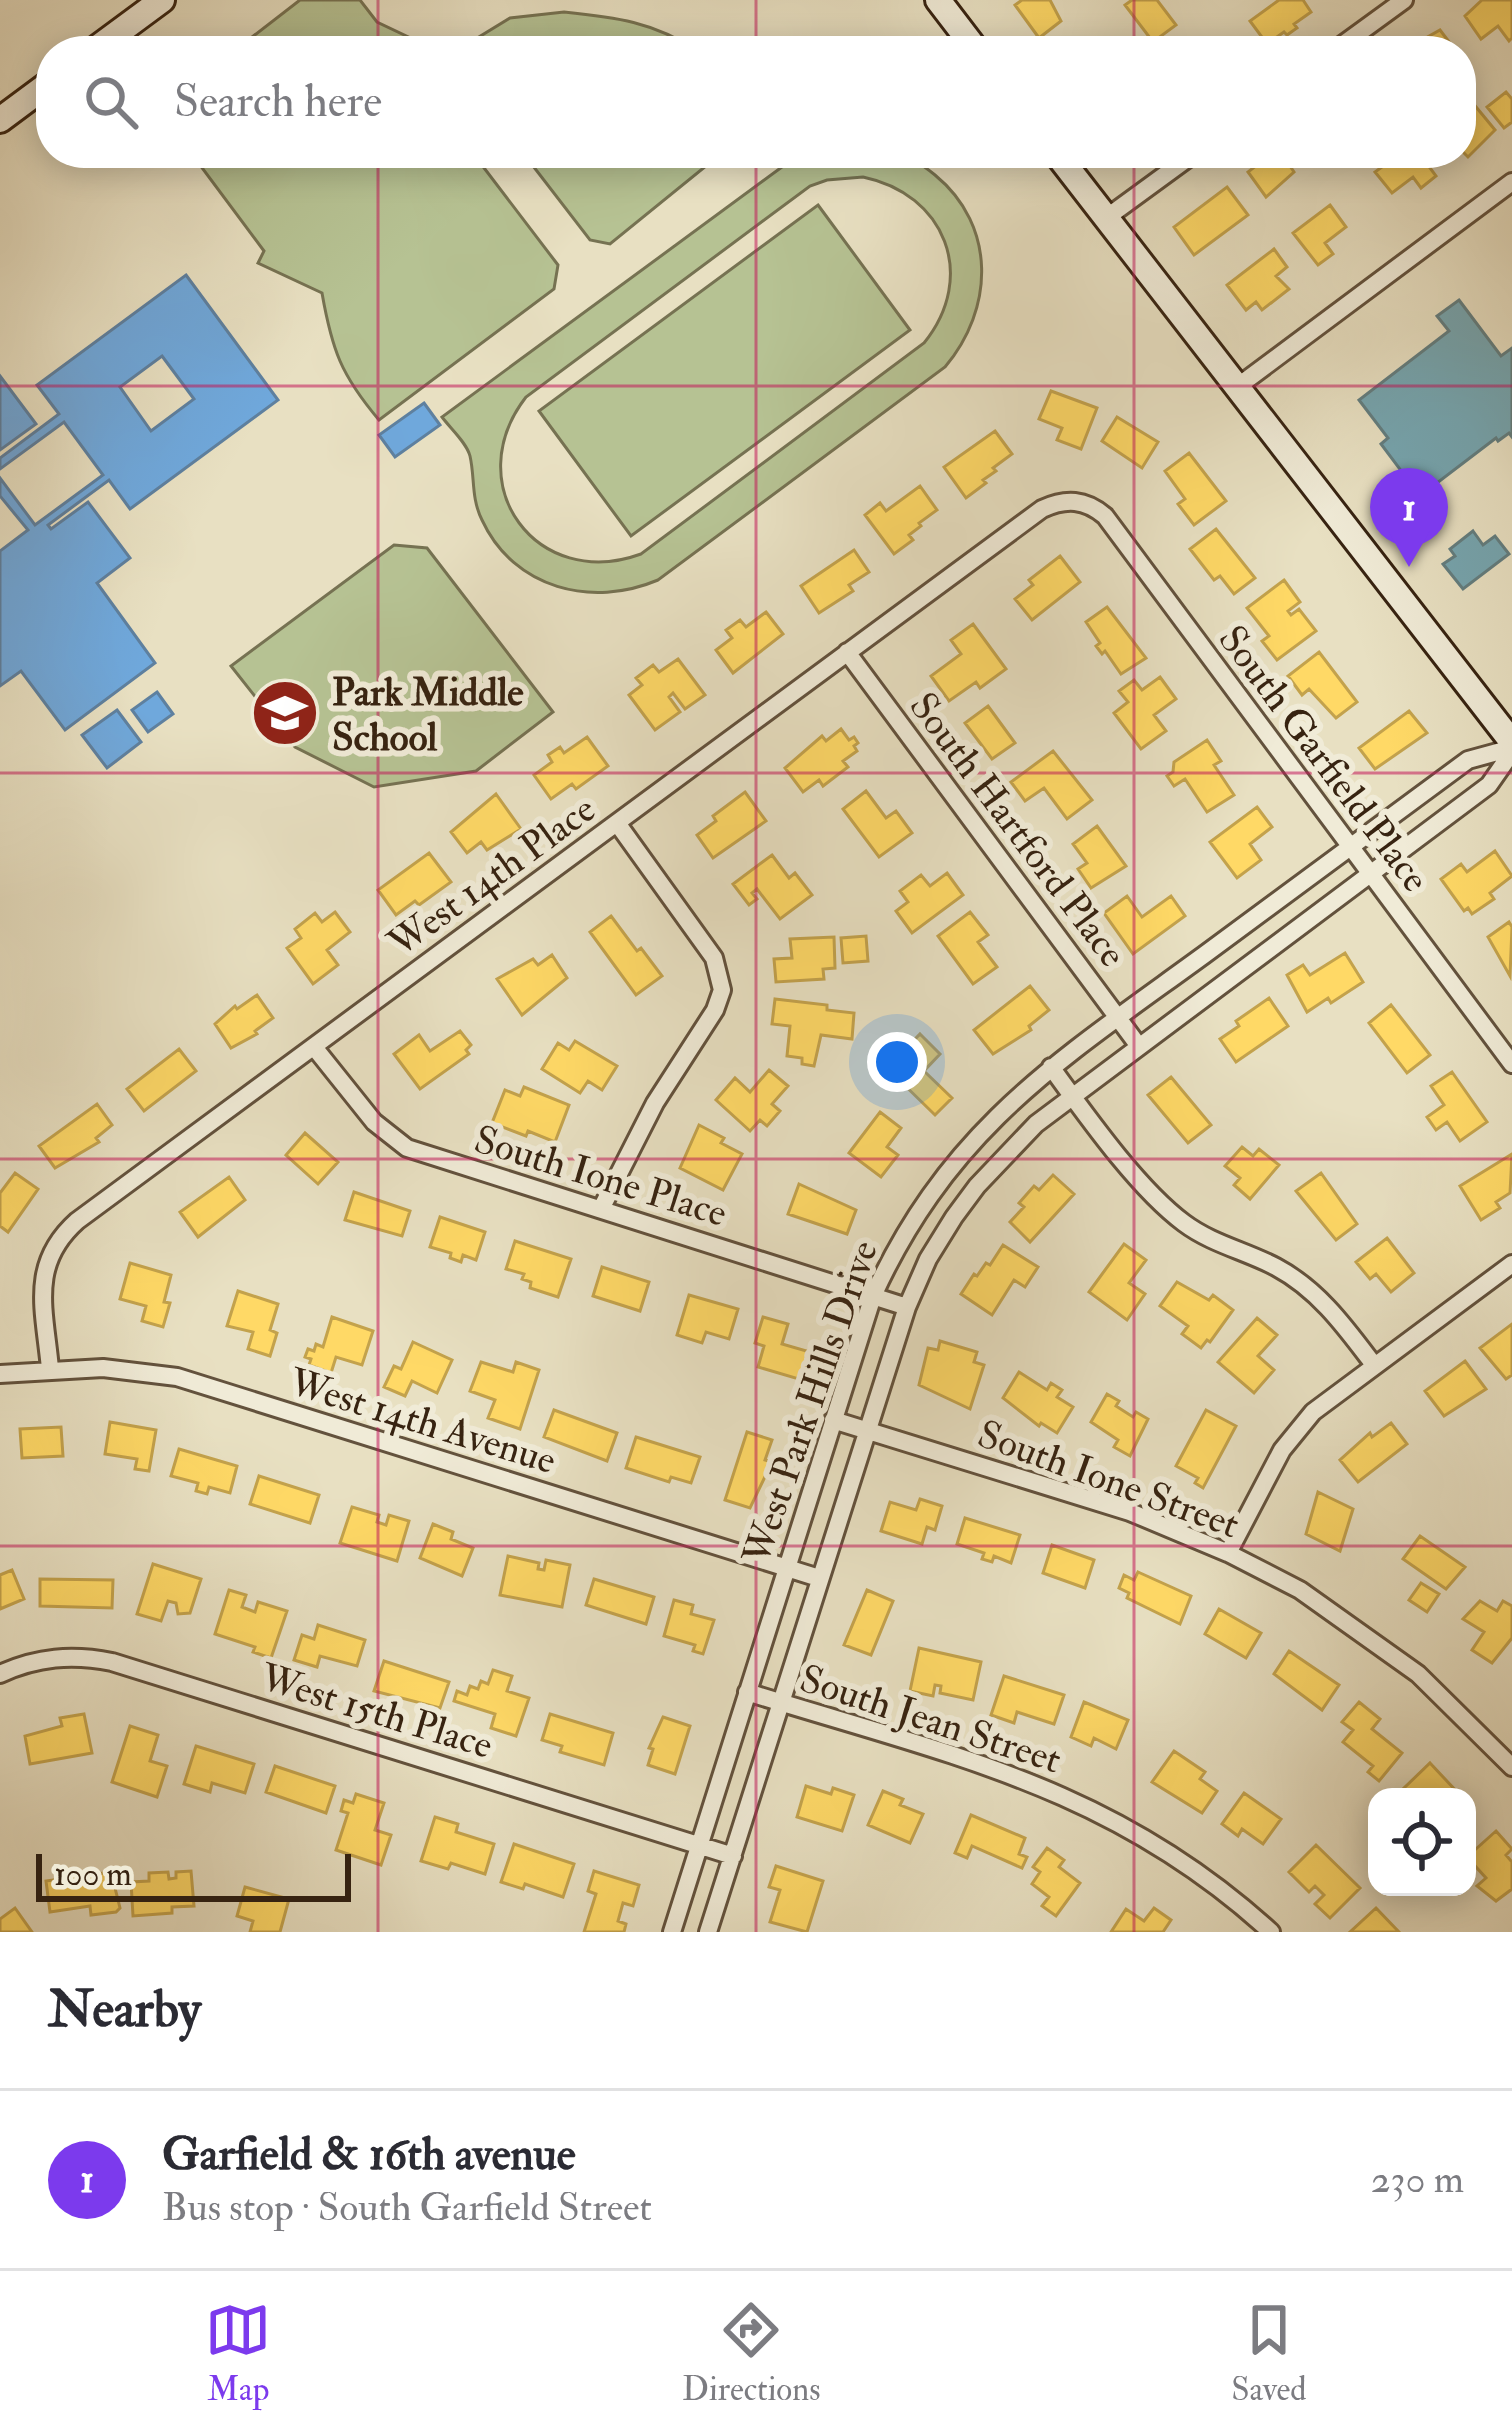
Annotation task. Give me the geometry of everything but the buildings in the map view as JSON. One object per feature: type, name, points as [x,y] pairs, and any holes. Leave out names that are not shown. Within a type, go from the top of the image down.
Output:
[{"type":"street","points":[[114,36],[163,0]]},
{"type":"street","points":[[938,0],[966,36]]},
{"type":"street","points":[[1355,36],[1404,0]]},
{"type":"street","points":[[0,120],[36,93]]},
{"type":"street","points":[[1068,168],[1512,747]]},
{"type":"street","points":[[1106,218],[1174,168]]},
{"type":"street","points":[[1237,387],[1512,182]]},
{"type":"street","name":"West 14th Place","points":[[50,1369],[43,1273],[65,1232],[1042,509],[1078,501]]},
{"type":"street","name":"South Garfield Place","points":[[1078,501],[1105,516],[1512,1064]]},
{"type":"street","name":"South Hartford Place","points":[[847,652],[1138,1045]]},
{"type":"street","name":"West Park Hills Drive","points":[[672,1932],[873,1296],[910,1222],[956,1158],[1051,1067],[1468,760],[1512,747]]},
{"type":"street","name":"West Park Hills Drive","points":[[708,1932],[865,1429],[928,1258],[977,1186],[1036,1124],[1489,785],[1512,747]]},
{"type":"street","points":[[601,1209],[655,1103],[716,1010],[722,990],[714,958],[617,823]]},
{"type":"street","name":"South Ione Place","points":[[314,1047],[374,1122],[407,1148],[907,1307]]},
{"type":"street","points":[[1051,1067],[1159,1202],[1186,1225],[1303,1284],[1324,1301],[1374,1365]]},
{"type":"street","points":[[1228,1553],[1295,1430],[1374,1365],[1512,1264]]},
{"type":"street","name":"West 14th Avenue","points":[[0,1374],[103,1368],[177,1377],[819,1578]]},
{"type":"street","name":"South Ione Street","points":[[833,1420],[1130,1512],[1228,1553],[1300,1590],[1418,1675],[1512,1767]]},
{"type":"street","name":"West 15th Place","points":[[0,1674],[46,1659],[112,1662],[733,1856]]},
{"type":"street","name":"South Jean Street","points":[[747,1692],[987,1764],[1089,1806],[1183,1859],[1271,1932]]},
{"type":"green space","points":[[300,0],[360,0],[377,22],[406,36],[253,36]]},
{"type":"green space","points":[[564,12],[600,16],[671,36],[481,36],[510,18]]},
{"type":"green space","points":[[202,168],[484,168],[558,265],[554,289],[379,420],[340,361],[322,293],[258,263],[264,251]]},
{"type":"green space","points":[[535,168],[704,168],[610,244],[590,240]]},
{"type":"green space","points":[[781,168],[925,168],[970,218],[982,268],[980,294],[973,320],[945,367],[658,580],[633,588],[582,592],[534,577],[496,544],[482,520],[472,464],[462,441],[442,417]],"holes":[[[863,177],[915,201],[945,241],[950,266],[949,291],[924,343],[641,554],[603,562],[570,558],[541,544],[519,523],[505,495],[501,464],[507,431],[526,397],[810,186]]]},
{"type":"green space","points":[[818,205],[910,330],[631,536],[539,411]]},
{"type":"green space","points":[[394,545],[427,548],[553,712],[476,771],[374,787],[295,747],[231,666]]},
{"type":"place","name":"Garfield & 16th avenue","points":[[1409,567]]},
{"type":"place","name":"Park Middle School","points":[[285,713]]}]
